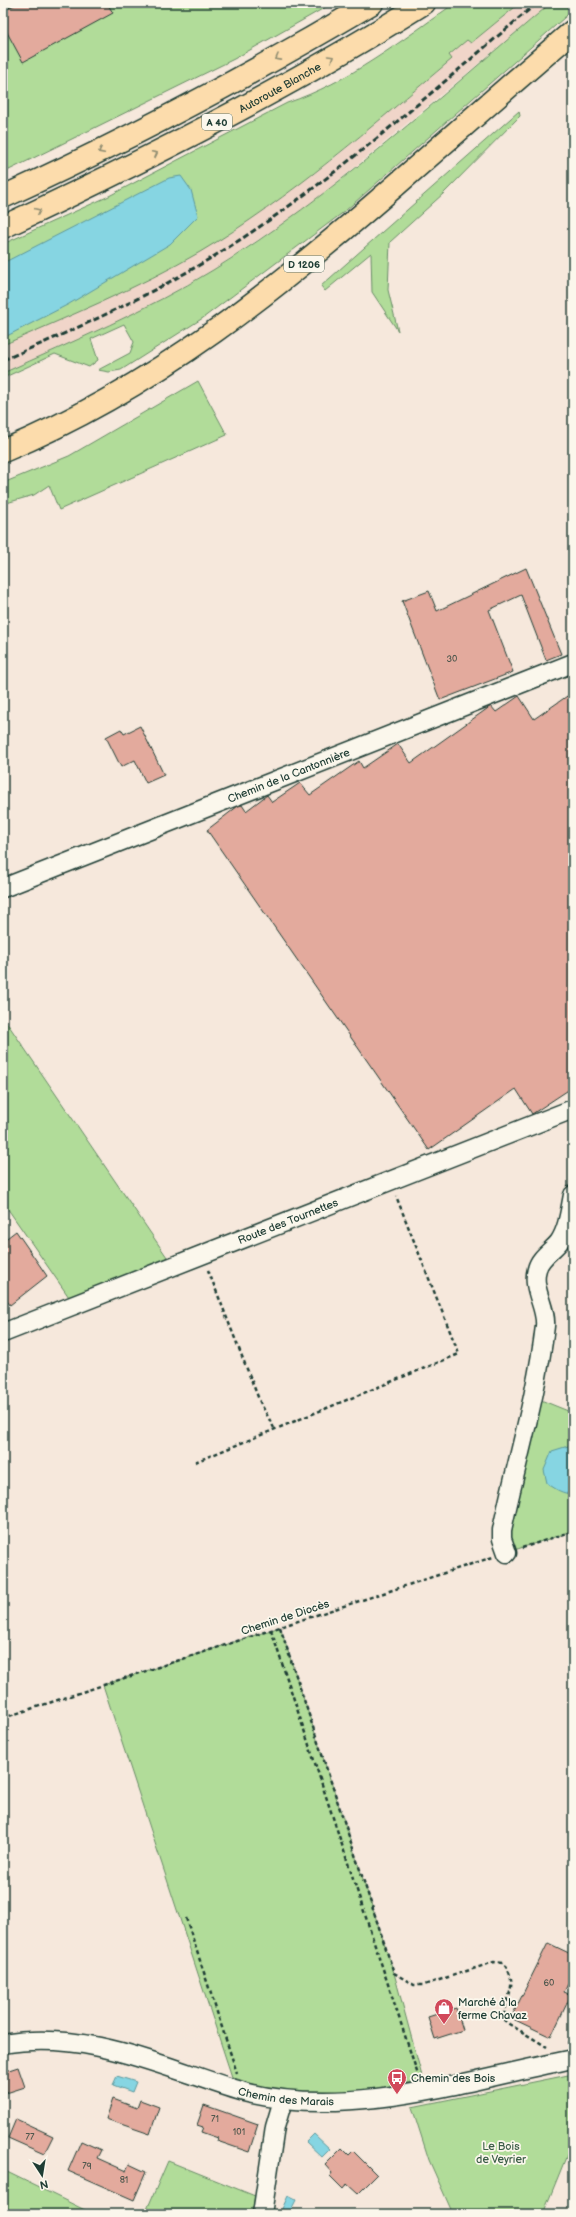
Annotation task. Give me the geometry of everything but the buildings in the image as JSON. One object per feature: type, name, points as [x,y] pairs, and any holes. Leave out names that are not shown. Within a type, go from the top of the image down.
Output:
[{"type":"main road","name":"A 40","points":[[3,197],[142,132],[222,89],[372,3]]},
{"type":"main road","name":"Autoroute Blanche","points":[[3,227],[159,153],[242,109],[424,3]]},
{"type":"main road","name":"D 1206","points":[[3,451],[94,407],[140,381],[200,344],[236,318],[330,243],[573,30]]},
{"type":"street","name":"Chemin de la Cantonnière","points":[[3,888],[573,662]]},
{"type":"street","name":"Route des Tournettes","points":[[3,1333],[573,1109]]},
{"type":"street","points":[[507,1553],[502,1539],[502,1530],[534,1392],[545,1324],[536,1279],[537,1269],[541,1259],[560,1241],[565,1231],[573,1195]]},
{"type":"street","name":"Chemin des Marais","points":[[3,2044],[54,2040],[96,2045],[244,2092],[283,2100],[336,2102],[376,2098],[565,2060]]},
{"type":"street","points":[[262,2214],[275,2127],[283,2100]]},
{"type":"path","points":[[194,1462],[274,1428],[459,1354],[390,1181]]},
{"type":"path","points":[[202,1255],[260,1402],[274,1428]]},
{"type":"path","name":"Chemin de Diocès","points":[[3,1718],[573,1531]]},
{"type":"path","points":[[280,1627],[394,1973],[414,1985],[424,1985],[494,1962],[503,1962],[509,1970],[512,1981],[504,2020],[548,2047],[565,2060]]},
{"type":"path","points":[[271,1630],[294,1694],[419,2077]]},
{"type":"path","points":[[186,1918],[244,2092]]},
{"type":"shaded area","points":[[520,3],[551,3],[306,208],[213,270],[143,310],[3,373],[3,345],[152,277],[231,233],[332,160],[452,59],[449,55],[467,40],[471,43]]},
{"type":"green space","points":[[3,3],[333,3],[234,59],[3,173]]},
{"type":"green space","points":[[455,3],[520,3],[471,43],[467,40],[449,55],[452,59],[330,161],[234,231],[200,252],[152,278],[3,345],[3,244],[107,197],[287,103],[332,84],[394,46]]},
{"type":"green space","points":[[551,3],[573,3],[573,10],[345,211],[203,318],[121,370],[109,372],[98,370],[130,353],[134,342],[124,324],[91,339],[98,360],[89,367],[55,354],[3,378],[3,373],[110,325],[162,299],[213,270],[258,241],[345,177]]},
{"type":"green space","points":[[519,111],[520,116],[444,193],[390,242],[388,290],[398,331],[372,292],[371,253],[325,291],[321,286]]},
{"type":"green space","points":[[198,381],[227,435],[59,510],[49,485],[34,495],[3,504],[3,483],[69,456]]},
{"type":"green space","points":[[3,1017],[169,1260],[71,1300],[3,1202]]},
{"type":"green space","points":[[526,1394],[573,1413],[573,1448],[568,1446],[570,1494],[573,1494],[573,1531],[499,1555]]},
{"type":"green space","points":[[280,1627],[394,1973],[423,2080],[351,2091],[303,2092],[280,2090],[256,2085],[232,2077],[103,1685]]},
{"type":"green space","name":"Le Bois de Veyrier","points":[[573,2074],[573,2140],[543,2214],[453,2214],[429,2160],[412,2107]]},
{"type":"green space","points":[[168,2161],[255,2196],[252,2214],[145,2214]]},
{"type":"green space","points":[[3,2170],[93,2214],[3,2214]]},
{"type":"water","points":[[181,176],[191,190],[198,216],[170,244],[69,304],[3,338],[3,263],[169,178]]},
{"type":"water","points":[[568,1446],[573,1448],[573,1494],[559,1491],[547,1483],[544,1470],[552,1451]]},
{"type":"water","points":[[117,2076],[136,2082],[132,2092],[113,2085]]},
{"type":"water","points":[[314,2134],[330,2149],[322,2157],[306,2142]]},
{"type":"water","points":[[288,2196],[296,2200],[289,2214],[281,2211]]},
{"type":"railway","points":[[3,360],[62,335],[149,293],[232,245],[272,218],[350,160],[426,98],[537,3]]},
{"type":"place","name":"Marché à la ferme Chavaz","points":[[444,2025]]},
{"type":"place","name":"Chemin des Bois","points":[[397,2095]]}]
